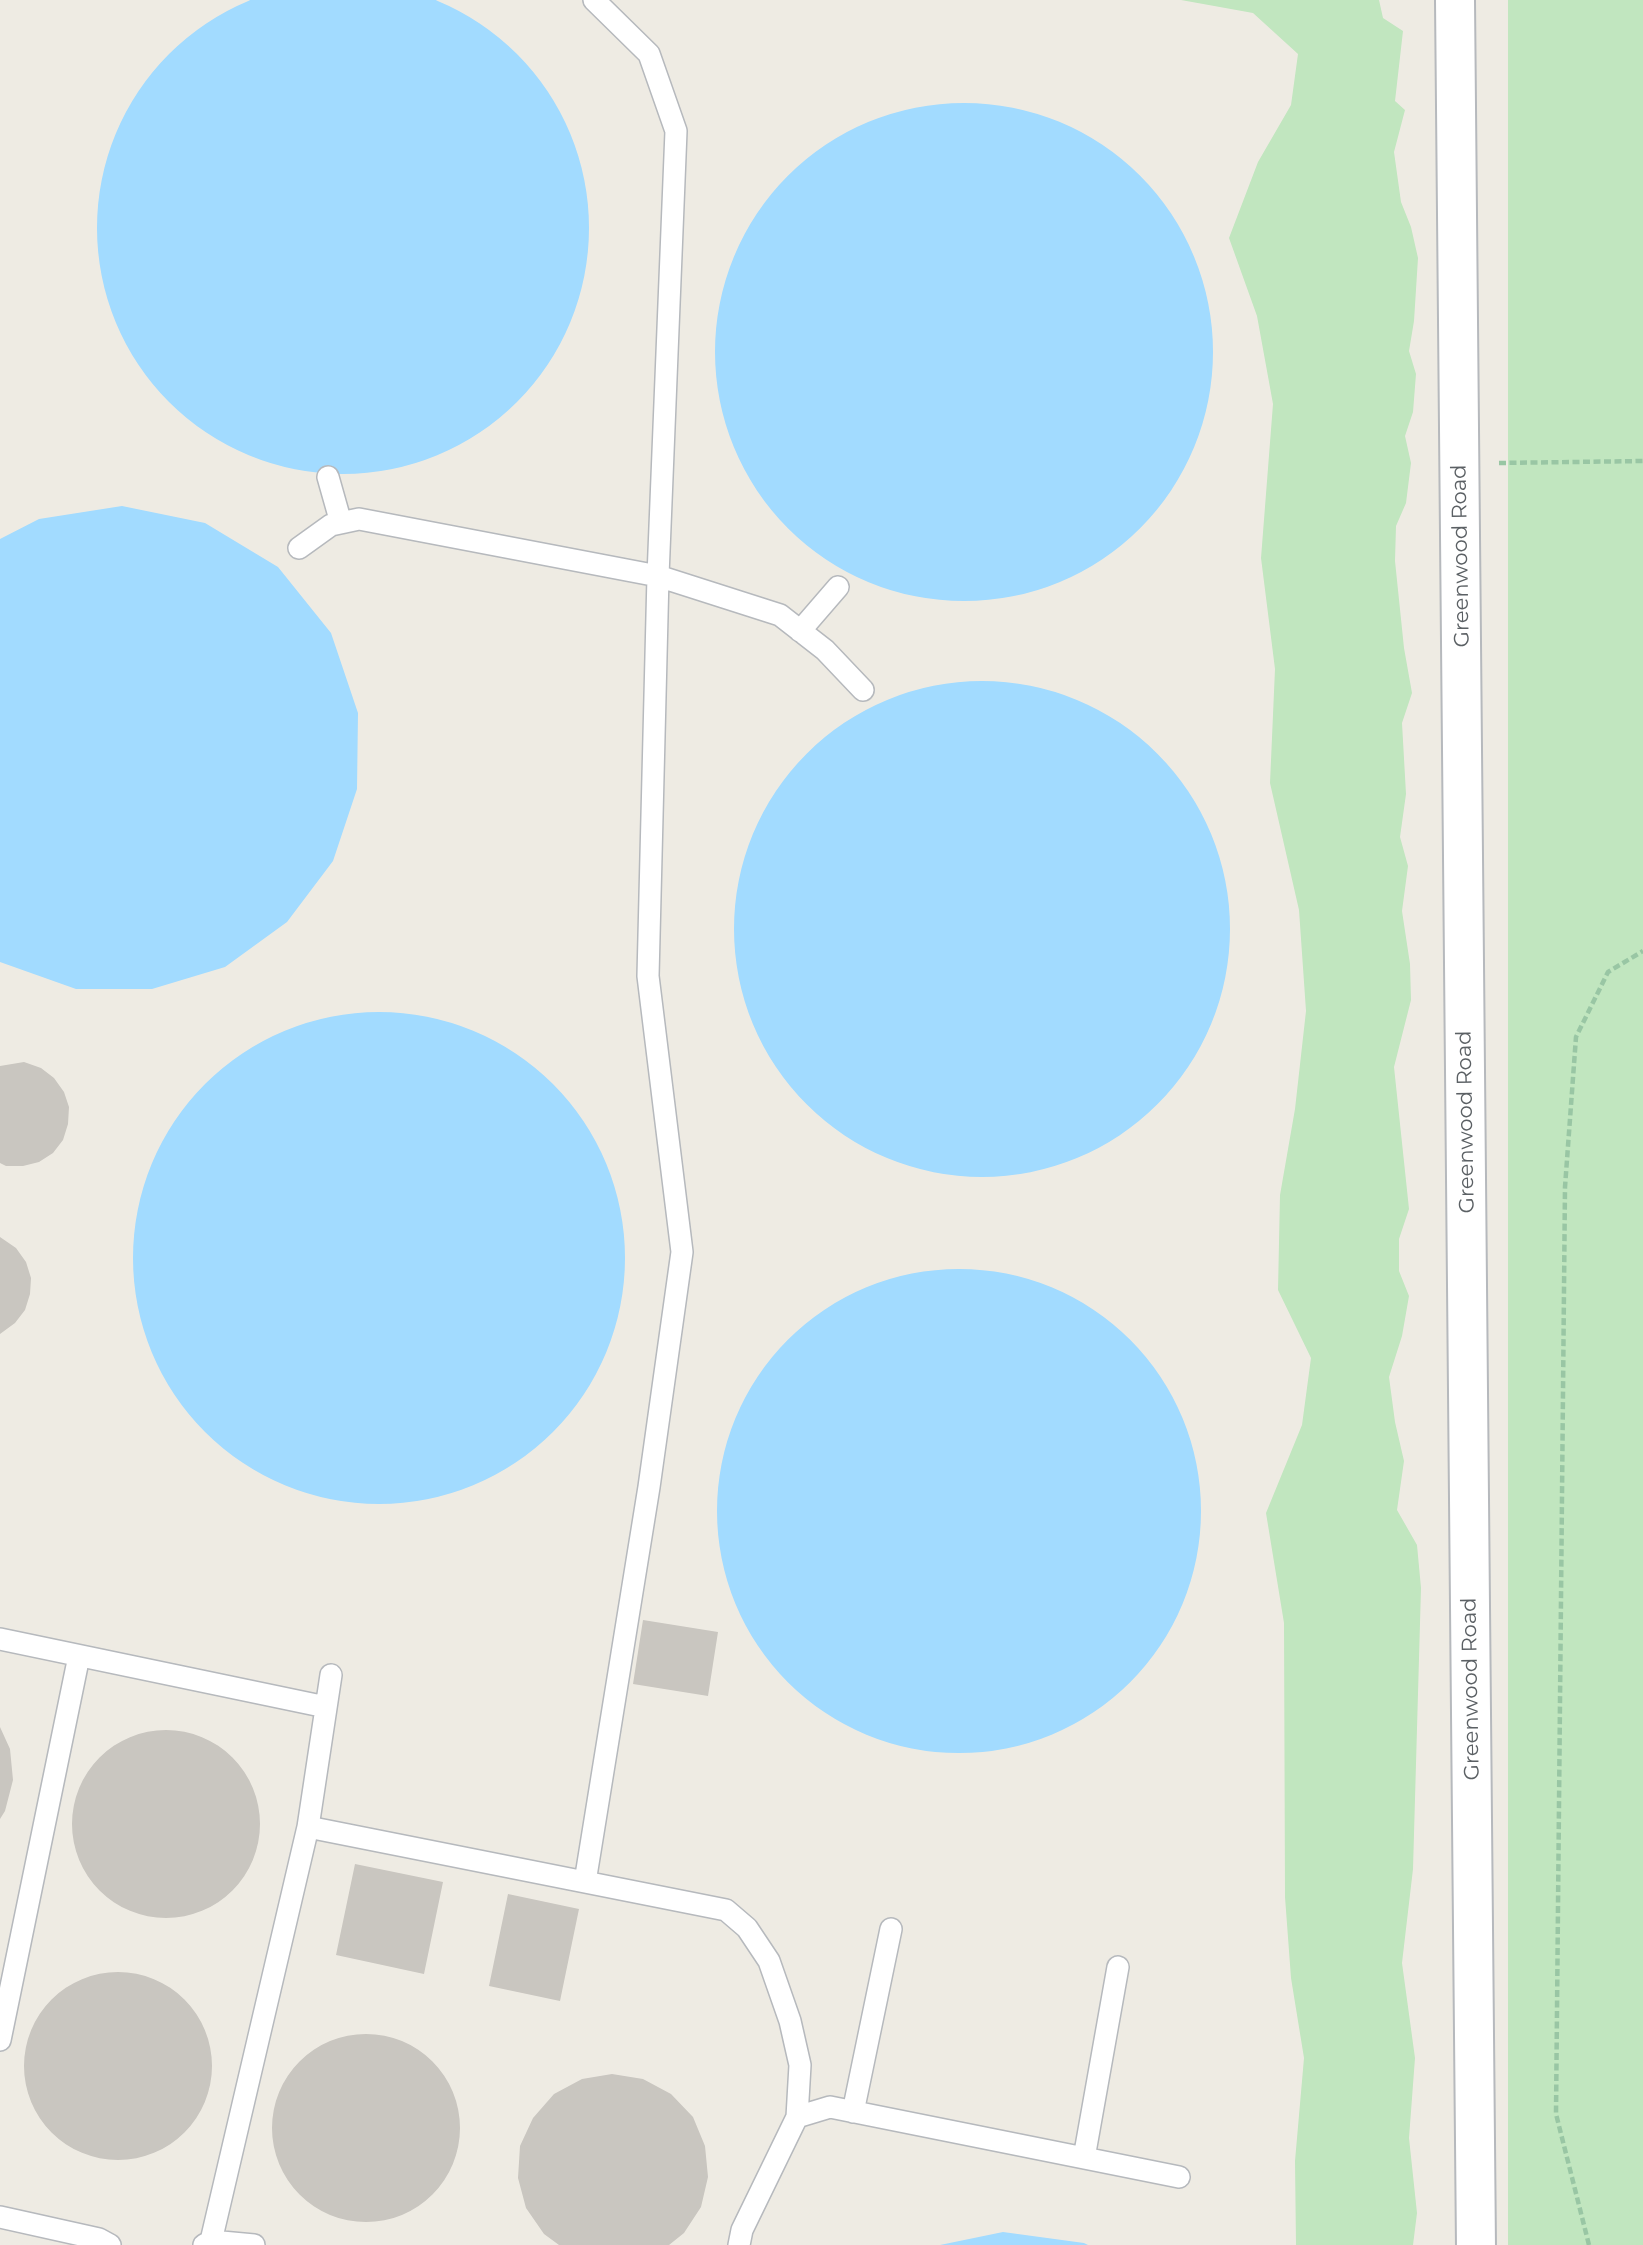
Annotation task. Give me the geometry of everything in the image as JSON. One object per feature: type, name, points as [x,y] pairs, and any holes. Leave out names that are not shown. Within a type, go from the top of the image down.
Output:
[{"type":"street","name":"Greenwood Road","points":[[1455,0],[1476,2245]]},
{"type":"lane","points":[[585,1882],[647,1500],[682,1252],[648,976],[658,576],[676,131],[649,54],[594,0]]},
{"type":"lane","points":[[328,477],[341,523]]},
{"type":"lane","points":[[299,548],[331,525],[359,519],[658,576],[780,615],[825,650],[863,690]]},
{"type":"lane","points":[[800,631],[838,587]]},
{"type":"lane","points":[[0,1639],[326,1707]]},
{"type":"lane","points":[[0,2040],[79,1656]]},
{"type":"lane","points":[[254,2245],[207,2243],[308,1826],[331,1675]]},
{"type":"lane","points":[[308,1826],[726,1910],[747,1928],[769,1962],[790,2021],[800,2064],[797,2117],[743,2230],[739,2245]]},
{"type":"lane","points":[[853,2112],[891,1929]]},
{"type":"lane","points":[[1084,2158],[1118,1967]]},
{"type":"lane","points":[[797,2117],[830,2107],[1179,2177]]},
{"type":"lane","points":[[0,2217],[99,2239],[110,2245]]},
{"type":"path","points":[[1460,463],[1643,461]]},
{"type":"path","points":[[1589,2245],[1556,2114],[1565,1187],[1576,1037],[1608,972],[1643,951]]},
{"type":"green space","points":[[1181,0],[1379,0],[1383,18],[1403,31],[1395,101],[1405,110],[1394,152],[1401,202],[1411,227],[1418,258],[1409,351],[1416,374],[1413,412],[1405,436],[1411,463],[1406,503],[1396,526],[1395,561],[1404,648],[1412,693],[1402,723],[1406,794],[1400,837],[1408,866],[1402,911],[1410,964],[1411,1000],[1394,1067],[1409,1209],[1399,1239],[1399,1271],[1409,1296],[1402,1336],[1389,1377],[1404,1461],[1397,1510],[1417,1545],[1421,1588],[1413,1869],[1402,1963],[1415,2058],[1409,2138],[1417,2213],[1413,2245],[1296,2245],[1295,2161],[1304,2058],[1291,1978],[1285,1897],[1284,1623],[1266,1513],[1302,1425],[1311,1358],[1278,1290],[1280,1195],[1295,1109],[1306,1011],[1299,910],[1270,783],[1275,669],[1261,558],[1273,404],[1257,316],[1229,238],[1258,162],[1291,105],[1298,54],[1253,13]]},
{"type":"green space","points":[[1508,0],[1643,0],[1643,2245],[1508,2245]]},
{"type":"water","points":[[343,-18],[391,-14],[437,0],[480,23],[517,54],[548,91],[571,134],[585,180],[589,228],[585,276],[571,322],[548,365],[517,402],[480,433],[437,456],[391,470],[343,474],[295,470],[249,456],[206,433],[169,402],[138,365],[115,322],[101,276],[97,228],[101,180],[115,134],[138,91],[169,54],[206,23],[249,0],[295,-14]]},
{"type":"water","points":[[964,103],[1013,108],[1059,122],[1102,145],[1140,176],[1171,214],[1194,257],[1208,303],[1213,352],[1208,401],[1194,447],[1171,490],[1140,528],[1102,559],[1059,582],[1013,596],[964,601],[915,596],[869,582],[826,559],[788,528],[757,490],[734,447],[720,401],[715,352],[720,303],[734,257],[757,214],[788,176],[826,145],[869,122],[915,108]]},
{"type":"water","points":[[122,506],[205,523],[278,567],[331,633],[358,713],[357,789],[333,861],[287,922],[225,967],[152,989],[76,989],[0,962],[0,539],[39,519]]},
{"type":"water","points":[[982,681],[1030,686],[1077,700],[1120,723],[1157,754],[1188,791],[1211,834],[1225,881],[1230,929],[1225,977],[1211,1024],[1188,1067],[1157,1104],[1120,1135],[1077,1158],[1030,1172],[982,1177],[934,1172],[887,1158],[844,1135],[807,1104],[776,1067],[753,1024],[739,977],[734,929],[739,881],[753,834],[776,791],[807,754],[844,723],[887,700],[934,686]]},
{"type":"water","points":[[379,1012],[427,1017],[473,1031],[516,1054],[553,1084],[583,1121],[606,1164],[620,1210],[625,1258],[620,1306],[606,1352],[583,1395],[553,1432],[516,1462],[473,1485],[427,1499],[379,1504],[331,1499],[285,1485],[242,1462],[205,1432],[175,1395],[152,1352],[138,1306],[133,1258],[138,1210],[152,1164],[175,1121],[205,1084],[242,1054],[285,1031],[331,1017]]},
{"type":"water","points":[[959,1269],[1006,1273],[1052,1287],[1094,1309],[1130,1340],[1161,1376],[1183,1418],[1197,1464],[1201,1511],[1197,1558],[1183,1604],[1161,1646],[1130,1682],[1094,1713],[1052,1735],[1006,1749],[959,1753],[912,1749],[866,1735],[824,1713],[788,1682],[757,1646],[735,1604],[721,1558],[717,1511],[721,1464],[735,1418],[757,1376],[788,1340],[824,1309],[866,1287],[912,1273]]},
{"type":"water","points":[[1003,2232],[1084,2243],[1088,2245],[940,2245]]},
{"type":"building","points":[[24,1062],[41,1068],[54,1078],[64,1092],[69,1107],[68,1124],[63,1140],[53,1153],[39,1162],[6,1166],[0,1163],[0,1066]]},
{"type":"building","points":[[0,1237],[16,1248],[26,1262],[31,1278],[25,1310],[15,1323],[0,1334]]},
{"type":"building","points":[[643,1620],[718,1632],[708,1696],[633,1684]]},
{"type":"building","points":[[0,1727],[10,1749],[13,1780],[5,1811],[0,1819]]},
{"type":"building","points":[[166,1730],[202,1737],[233,1757],[253,1788],[260,1824],[253,1860],[233,1891],[202,1911],[166,1918],[130,1911],[99,1891],[79,1860],[72,1824],[79,1788],[99,1757],[130,1737]]},
{"type":"building","points":[[355,1864],[443,1882],[424,1974],[336,1955]]},
{"type":"building","points":[[508,1894],[579,1909],[560,2001],[489,1986]]},
{"type":"building","points":[[118,1972],[136,1973],[154,1979],[185,1999],[205,2030],[211,2048],[211,2084],[205,2102],[185,2133],[154,2153],[136,2159],[118,2160],[100,2159],[82,2153],[51,2133],[31,2102],[25,2084],[24,2066],[25,2048],[31,2030],[51,1999],[82,1979],[100,1973]]},
{"type":"building","points":[[366,2034],[384,2035],[402,2041],[433,2061],[453,2092],[459,2110],[459,2146],[453,2164],[433,2195],[402,2215],[384,2221],[366,2222],[348,2221],[330,2215],[299,2195],[279,2164],[273,2146],[272,2128],[273,2110],[279,2092],[299,2061],[330,2041],[348,2035]]},
{"type":"building","points":[[612,2074],[643,2079],[671,2094],[693,2117],[705,2146],[708,2177],[701,2207],[684,2233],[669,2245],[559,2245],[544,2234],[526,2208],[518,2178],[520,2146],[533,2118],[554,2094],[582,2079]]}]
